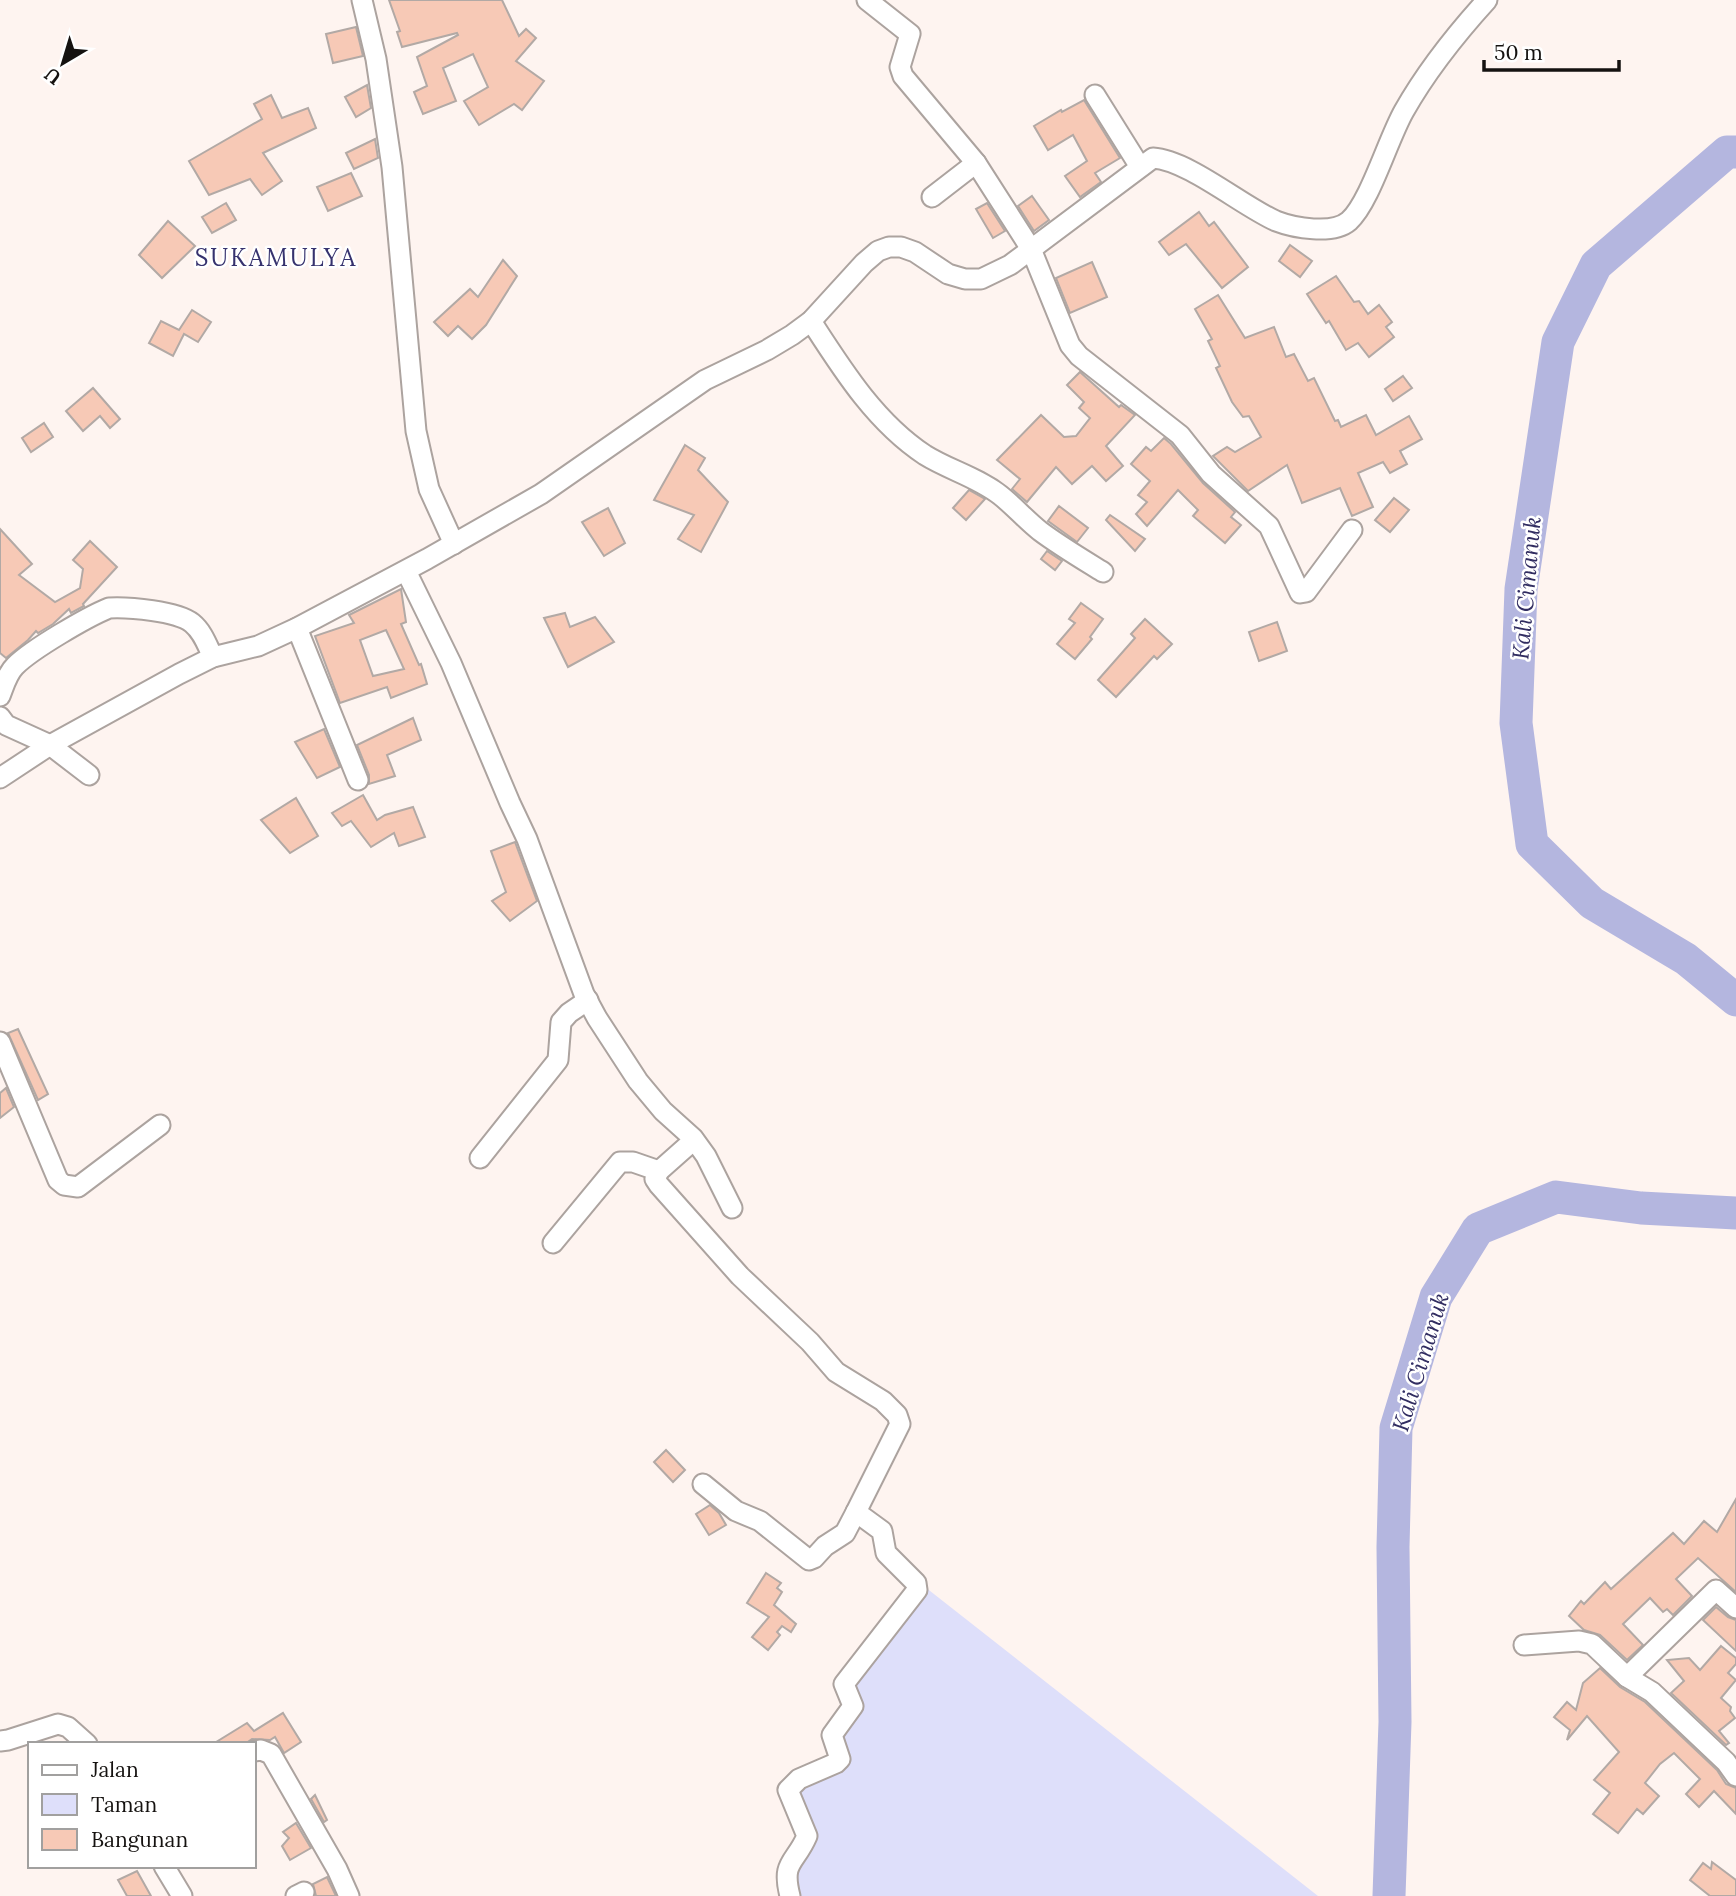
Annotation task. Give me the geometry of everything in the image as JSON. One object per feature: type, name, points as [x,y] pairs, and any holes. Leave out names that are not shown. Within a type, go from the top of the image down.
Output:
[{"type":"street","points":[[362,0],[376,59],[392,167],[416,431],[429,489],[454,544]]},
{"type":"street","points":[[867,0],[909,34],[900,67],[903,76],[976,163],[1031,249],[1070,345],[1079,356],[1180,435],[1211,474],[1269,526],[1300,593],[1306,592],[1352,530]]},
{"type":"street","points":[[0,778],[107,712],[213,657],[258,646],[297,628],[541,494],[705,380],[767,350],[811,321],[878,251],[901,247],[915,252],[948,274],[965,279],[981,279],[992,275],[1031,249],[1153,158],[1164,159],[1277,221],[1317,229],[1348,222],[1367,191],[1404,111],[1460,30],[1487,0]]},
{"type":"street","points":[[1095,95],[1140,167]]},
{"type":"street","points":[[932,197],[976,163]]},
{"type":"street","points":[[811,321],[849,381],[908,442],[925,455],[985,484],[1042,532],[1103,572]]},
{"type":"street","points":[[405,571],[451,663],[527,839],[588,1000],[638,1081],[706,1156],[732,1208]]},
{"type":"street","points":[[0,696],[7,677],[32,653],[109,608],[121,607],[183,617],[201,632],[213,657]]},
{"type":"street","points":[[297,628],[358,780]]},
{"type":"street","points":[[0,717],[13,730],[50,745],[89,775]]},
{"type":"street","points":[[480,1158],[558,1060],[561,1022],[588,1000]]},
{"type":"street","points":[[0,1042],[58,1180],[64,1185],[78,1186],[160,1125]]},
{"type":"street","points":[[694,1140],[659,1171],[656,1179],[659,1185],[740,1276],[817,1349],[836,1372],[883,1401],[899,1419],[900,1424],[845,1533],[809,1560],[760,1521],[736,1511],[703,1484]]},
{"type":"street","points":[[553,1243],[620,1162],[633,1162],[659,1171]]},
{"type":"street","points":[[790,1896],[786,1871],[807,1836],[788,1790],[799,1779],[840,1759],[832,1735],[853,1706],[844,1684],[916,1594],[918,1586],[888,1556],[882,1531],[856,1512]]},
{"type":"street","points":[[1627,1677],[1716,1590],[1736,1608]]},
{"type":"street","points":[[1524,1645],[1586,1642],[1596,1648],[1627,1677],[1652,1692],[1726,1762],[1736,1776]]},
{"type":"street","points":[[0,1741],[58,1724],[68,1727],[85,1742]]},
{"type":"street","points":[[256,1751],[271,1754],[337,1869],[349,1896]]},
{"type":"street","points":[[165,1868],[182,1896]]},
{"type":"green space","points":[[925,1587],[1318,1896],[798,1896],[793,1874],[814,1838],[796,1790],[848,1762],[838,1737],[851,1685]]},
{"type":"building","points":[[389,0],[502,0],[519,36],[526,29],[536,38],[516,61],[544,81],[522,110],[514,104],[479,125],[464,101],[488,87],[473,54],[443,68],[456,101],[423,114],[414,92],[427,86],[417,57],[458,35],[457,33],[402,47],[397,32],[400,31]]},
{"type":"building","points":[[356,27],[363,56],[333,63],[326,34]]},
{"type":"building","points":[[367,85],[371,108],[356,117],[345,97]]},
{"type":"building","points":[[271,95],[282,118],[308,108],[316,128],[263,153],[282,181],[262,195],[250,179],[209,195],[189,161],[262,119],[254,104]]},
{"type":"building","points":[[1084,100],[1120,158],[1095,173],[1101,182],[1080,197],[1065,176],[1087,161],[1073,135],[1048,150],[1034,126]]},
{"type":"building","points":[[375,139],[378,158],[354,169],[346,153]]},
{"type":"building","points":[[351,173],[362,196],[328,211],[317,187]]},
{"type":"building","points":[[1032,196],[1049,220],[1034,231],[1018,206]]},
{"type":"building","points":[[226,203],[236,220],[212,233],[202,217]]},
{"type":"building","points":[[987,203],[1005,231],[993,238],[976,209]]},
{"type":"building","points":[[1199,212],[1209,226],[1214,222],[1248,267],[1222,288],[1186,244],[1169,255],[1159,242]]},
{"type":"building","points":[[168,221],[195,246],[162,278],[139,255]]},
{"type":"building","points":[[1290,245],[1312,261],[1300,277],[1279,261]]},
{"type":"building","points":[[503,260],[517,276],[486,325],[472,339],[458,326],[448,336],[434,322],[470,289],[478,297]]},
{"type":"building","points":[[1092,262],[1107,297],[1070,313],[1056,278]]},
{"type":"building","points":[[1336,276],[1354,302],[1359,301],[1368,314],[1379,305],[1392,322],[1386,327],[1394,337],[1369,357],[1358,343],[1346,350],[1329,321],[1326,323],[1307,294]]},
{"type":"building","points":[[1218,295],[1245,338],[1274,327],[1286,357],[1294,354],[1308,381],[1314,378],[1335,421],[1338,420],[1341,427],[1366,415],[1376,435],[1409,416],[1422,439],[1400,451],[1407,464],[1390,473],[1383,462],[1358,473],[1373,507],[1352,516],[1340,488],[1302,503],[1287,465],[1248,491],[1213,456],[1227,447],[1235,452],[1261,437],[1249,416],[1243,417],[1232,402],[1216,368],[1220,366],[1208,341],[1212,339],[1195,309]]},
{"type":"building","points":[[192,310],[211,322],[198,342],[184,334],[173,356],[149,343],[161,321],[179,330]]},
{"type":"building","points":[[1080,372],[1119,407],[1121,405],[1135,415],[1106,446],[1123,466],[1106,481],[1092,466],[1072,484],[1056,467],[1027,502],[1012,489],[1020,479],[997,460],[1041,415],[1064,437],[1076,436],[1090,418],[1079,408],[1084,402],[1067,385]]},
{"type":"building","points":[[1403,376],[1412,388],[1393,401],[1385,389]]},
{"type":"building","points":[[93,388],[120,419],[110,428],[100,416],[83,431],[66,411]]},
{"type":"building","points":[[44,423],[53,437],[31,452],[22,438]]},
{"type":"building","points":[[1164,438],[1203,483],[1235,512],[1231,517],[1241,525],[1225,543],[1193,516],[1198,510],[1178,490],[1147,526],[1136,514],[1147,502],[1138,495],[1150,481],[1131,464],[1146,447],[1151,451]]},
{"type":"building","points":[[685,445],[705,458],[698,470],[728,502],[701,552],[678,539],[694,515],[654,500]]},
{"type":"building","points":[[969,490],[985,499],[966,520],[953,508]]},
{"type":"building","points":[[1394,498],[1409,510],[1390,532],[1375,520]]},
{"type":"building","points":[[1059,506],[1088,528],[1077,542],[1048,521]]},
{"type":"building","points":[[608,508],[625,543],[604,556],[582,522]]},
{"type":"building","points":[[1110,515],[1145,539],[1135,551],[1106,520]]},
{"type":"building","points":[[0,529],[32,564],[19,575],[55,602],[80,588],[83,569],[73,560],[90,541],[117,567],[84,606],[71,613],[69,609],[53,624],[38,633],[36,631],[6,658],[0,653]]},
{"type":"building","points":[[1047,551],[1062,561],[1055,570],[1041,559]]},
{"type":"building","points":[[401,589],[406,622],[401,624],[419,665],[421,664],[427,684],[391,698],[387,687],[340,703],[315,636],[354,623],[349,615]],"holes":[[[386,630],[404,669],[373,676],[360,640]]]},
{"type":"building","points":[[1081,603],[1103,619],[1090,637],[1092,639],[1075,659],[1057,644],[1075,623],[1069,619]]},
{"type":"building","points":[[565,613],[570,627],[595,617],[614,642],[568,667],[544,618]]},
{"type":"building","points":[[1145,619],[1172,644],[1157,659],[1154,656],[1116,697],[1098,680],[1135,638],[1131,634]]},
{"type":"building","points":[[1277,622],[1287,651],[1259,661],[1249,632]]},
{"type":"building","points":[[413,718],[421,740],[387,755],[395,776],[369,784],[369,775],[357,745]]},
{"type":"building","points":[[324,729],[340,767],[317,778],[295,742]]},
{"type":"building","points":[[363,795],[377,820],[413,807],[425,837],[399,846],[394,833],[371,847],[351,821],[342,826],[332,813]]},
{"type":"building","points":[[296,798],[318,836],[290,853],[261,820]]},
{"type":"building","points":[[515,842],[537,901],[510,921],[492,901],[506,892],[491,851]]},
{"type":"building","points":[[18,1029],[48,1094],[38,1100],[8,1033]]},
{"type":"building","points":[[6,1088],[14,1107],[0,1118],[0,1093]]},
{"type":"building","points":[[666,1450],[685,1470],[673,1482],[654,1462]]},
{"type":"building","points":[[1736,1499],[1736,1592],[1698,1558],[1676,1579],[1692,1596],[1673,1615],[1667,1609],[1663,1612],[1650,1598],[1623,1624],[1643,1645],[1627,1660],[1600,1635],[1584,1630],[1569,1616],[1581,1601],[1584,1604],[1605,1582],[1611,1589],[1673,1533],[1684,1544],[1704,1521],[1717,1532]]},
{"type":"building","points":[[710,1505],[726,1525],[709,1535],[696,1514]]},
{"type":"building","points":[[766,1573],[781,1583],[777,1588],[782,1592],[774,1605],[796,1624],[791,1632],[782,1626],[777,1632],[780,1635],[768,1650],[752,1637],[769,1617],[747,1603]]},
{"type":"building","points":[[1716,1607],[1736,1620],[1736,1651],[1703,1620]]},
{"type":"building","points":[[1721,1646],[1736,1658],[1736,1664],[1728,1673],[1736,1680],[1721,1698],[1731,1707],[1730,1711],[1735,1718],[1719,1731],[1729,1743],[1726,1745],[1671,1693],[1684,1681],[1667,1660],[1689,1658],[1700,1670]]},
{"type":"building","points":[[1600,1668],[1620,1687],[1645,1702],[1717,1770],[1726,1784],[1736,1788],[1736,1814],[1714,1791],[1699,1807],[1686,1794],[1700,1779],[1674,1753],[1660,1764],[1645,1783],[1659,1796],[1643,1814],[1637,1809],[1618,1833],[1593,1814],[1610,1793],[1594,1780],[1619,1752],[1587,1716],[1567,1740],[1570,1730],[1554,1717],[1567,1702],[1576,1710],[1583,1683]]},
{"type":"building","points":[[283,1713],[301,1742],[284,1753],[275,1737],[270,1740],[252,1739],[248,1742],[216,1742],[247,1723],[254,1731]]},
{"type":"building","points":[[315,1795],[327,1820],[324,1822],[311,1799]]},
{"type":"building","points":[[296,1823],[311,1848],[290,1860],[282,1846],[289,1838],[283,1832]]},
{"type":"building","points":[[1712,1862],[1736,1880],[1736,1896],[1710,1896],[1690,1880],[1703,1863],[1711,1869]]},
{"type":"building","points":[[137,1871],[151,1896],[127,1896],[118,1880]]},
{"type":"building","points":[[327,1877],[336,1896],[316,1896],[313,1884]]},
{"type":"waterway","name":"Kali Cimanuk","points":[[1736,152],[1727,152],[1596,265],[1558,342],[1521,589],[1516,723],[1532,844],[1592,903],[1686,959],[1736,1000]]},
{"type":"waterway","name":"Kali Cimanuk","points":[[1389,1896],[1395,1722],[1393,1547],[1396,1428],[1436,1297],[1478,1229],[1556,1197],[1641,1208],[1736,1213]]},
{"type":"district","name":"SUKAMULYA","points":[[276,257]]}]
